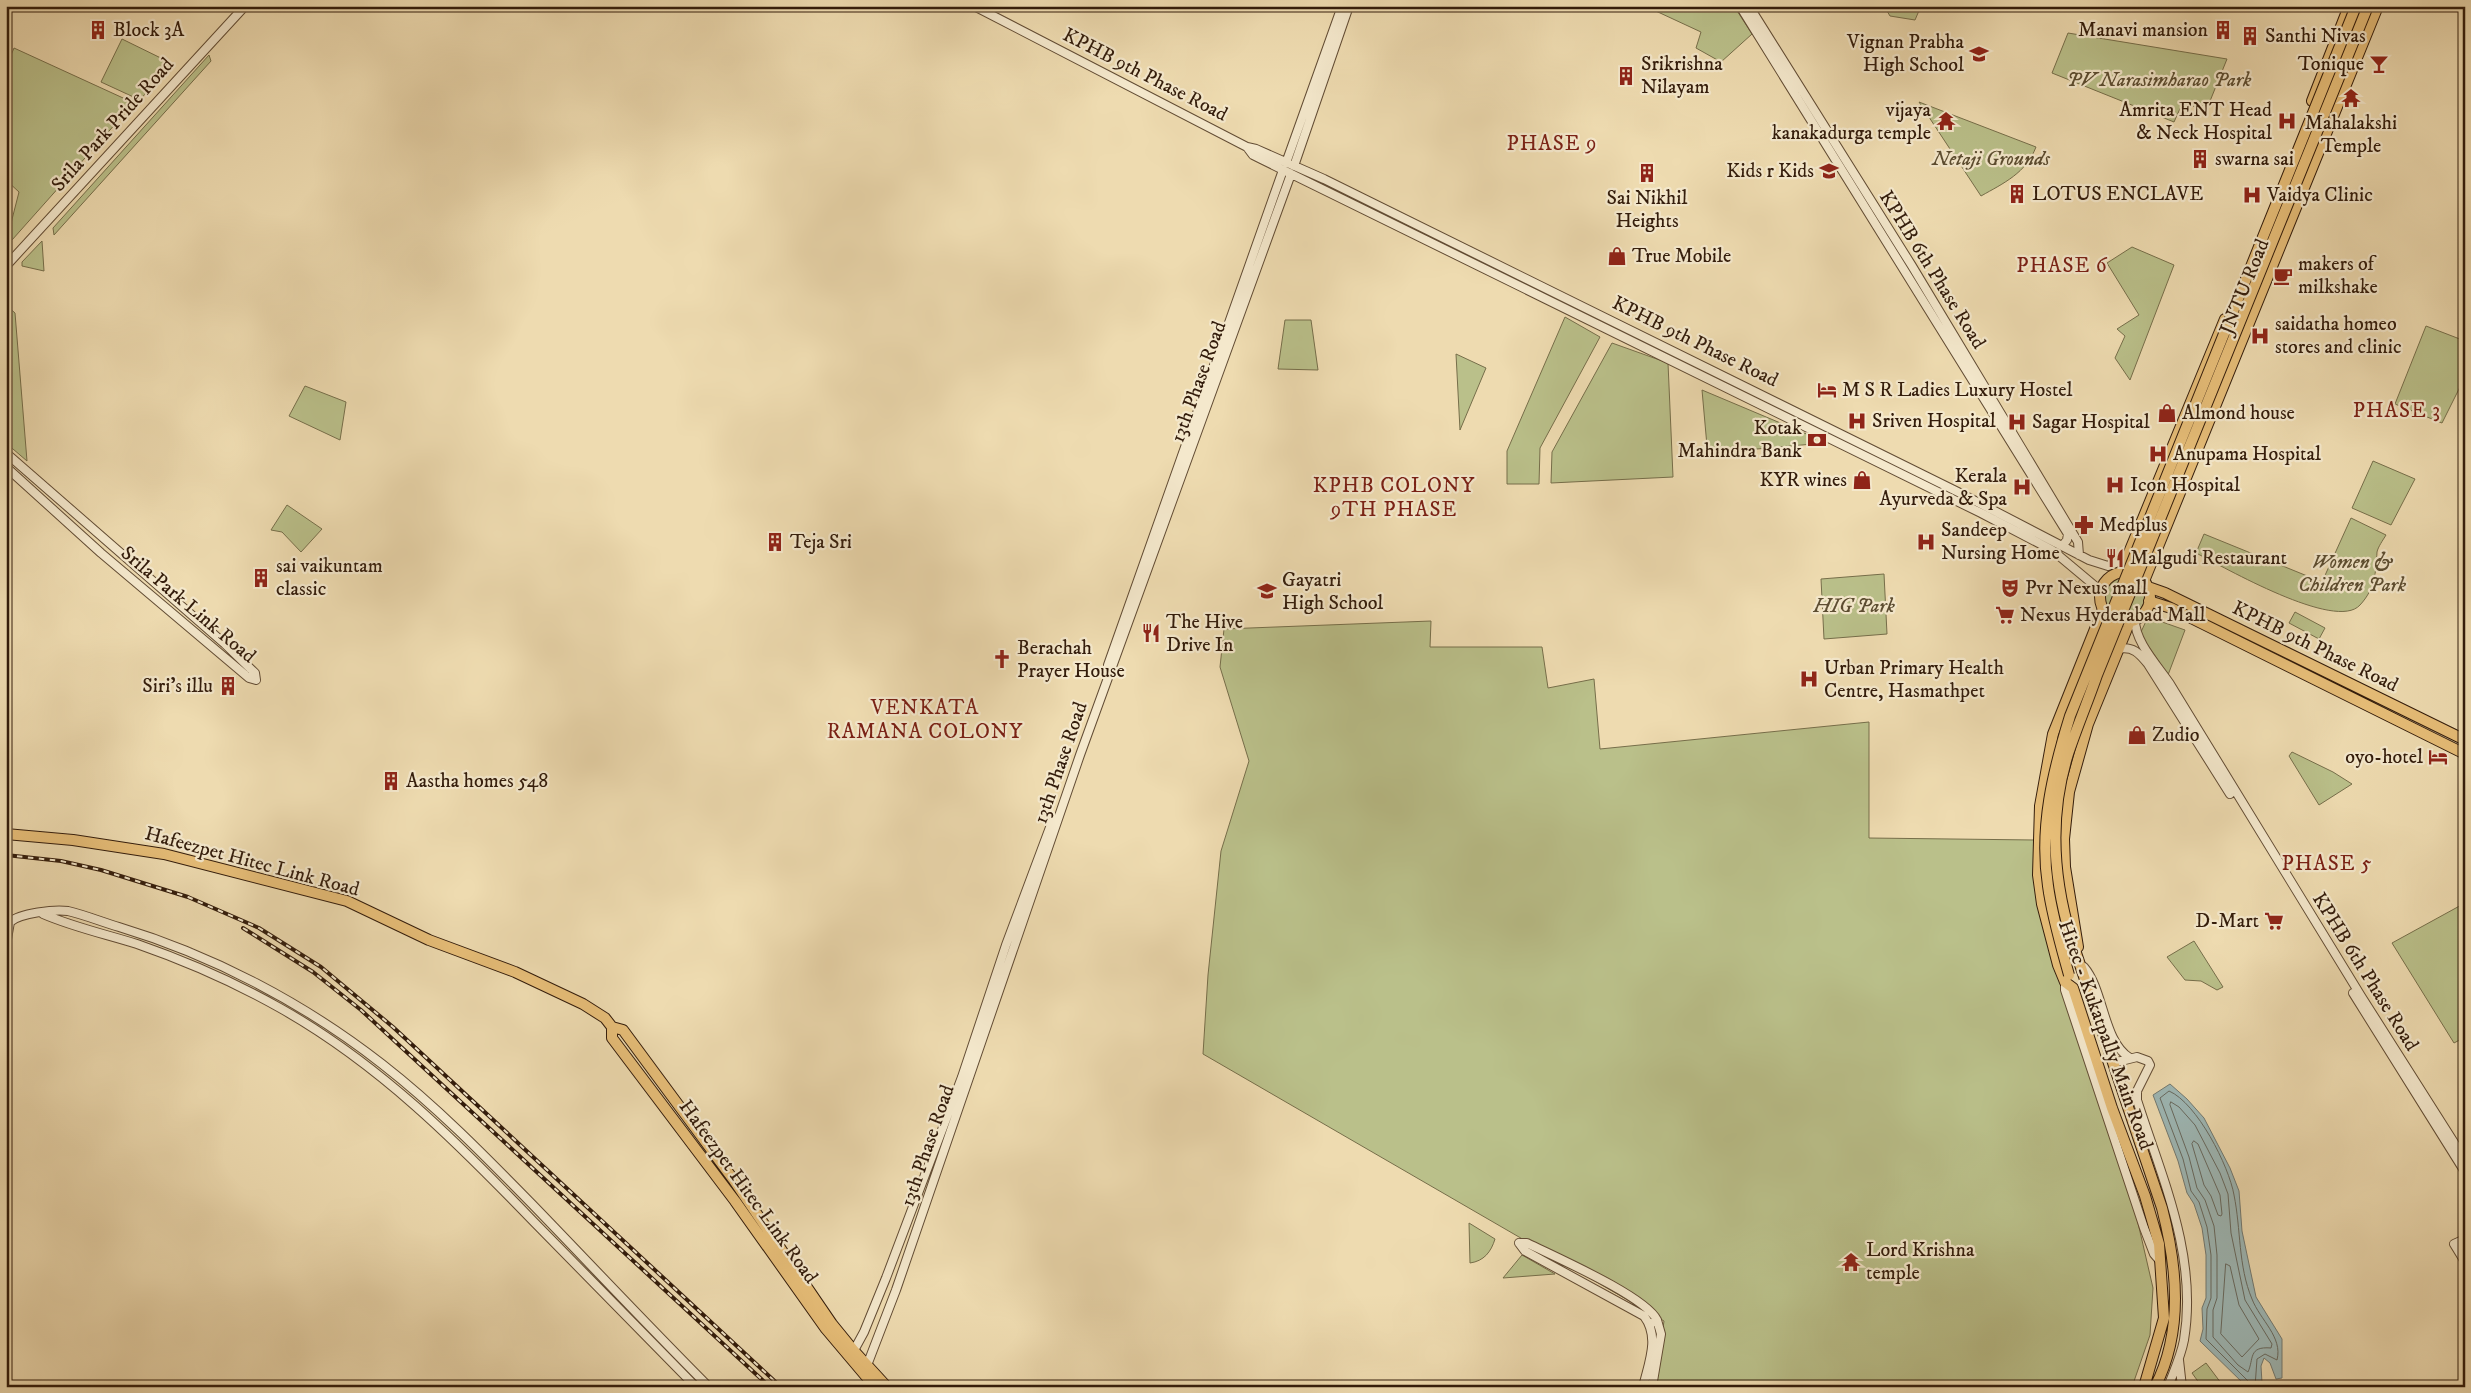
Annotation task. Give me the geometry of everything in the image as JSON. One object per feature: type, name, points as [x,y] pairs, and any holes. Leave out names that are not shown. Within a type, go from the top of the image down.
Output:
[{"type":"main road","name":"JNTU Road","points":[[2121,572],[2262,231],[2349,6]]},
{"type":"main road","points":[[2069,982],[2053,917],[2046,851],[2049,799],[2062,742],[2070,716],[2356,6]]},
{"type":"main road","points":[[2078,959],[2071,938],[2057,874],[2055,841],[2057,805],[2068,756],[2100,667],[2368,6]]},
{"type":"main road","name":"JNTU Road","points":[[2146,584],[2221,392],[2378,6]]},
{"type":"main road","points":[[2198,382],[2221,392]]},
{"type":"main road","points":[[2121,572],[2134,574],[2146,584],[2149,601],[2144,612],[2132,620],[2114,619],[2103,609],[2101,591],[2108,578],[2121,572]]},
{"type":"main road","name":"KPHB 9th Phase Road","points":[[2146,584],[2465,740]]},
{"type":"main road","points":[[2149,601],[2171,608],[2465,754]]},
{"type":"main road","name":"Hitec - Kukatpally Main Road","points":[[2103,609],[2076,680],[2052,734],[2040,806],[2038,875],[2050,939],[2069,982],[2112,1108],[2145,1196],[2159,1244],[2164,1318],[2144,1387]]},
{"type":"main road","name":"Hitec - Kukatpally Main Road","points":[[2132,620],[2102,689],[2075,767],[2066,809],[2065,867],[2068,894],[2077,934],[2078,959],[2162,1208],[2175,1271],[2173,1325],[2167,1354],[2155,1387]]},
{"type":"main road","points":[[2076,680],[2102,689]]},
{"type":"main road","name":"Hafeezpet Hitec Link Road","points":[[6,834],[73,840],[164,854],[347,902],[429,940],[515,972],[566,996],[605,1018],[612,1027],[623,1030],[776,1240],[829,1326],[865,1370]]},
{"type":"main road","points":[[865,1370],[874,1387]]},
{"type":"main road","points":[[865,1370],[887,1387]]},
{"type":"street","name":"Srila Park Pride Road","points":[[6,266],[245,6]]},
{"type":"street","name":"KPHB 9th Phase Road","points":[[974,6],[1247,147],[1253,155],[1263,156],[1289,168],[1981,513],[2052,550],[2101,591]]},
{"type":"street","points":[[1289,168],[1342,6]]},
{"type":"street","points":[[1289,168],[1348,6]]},
{"type":"street","name":"KPHB 6th Phase Road","points":[[1740,6],[2068,534],[2067,540],[2063,545]]},
{"type":"street","name":"KPHB 6th Phase Road","points":[[1750,6],[1968,359],[2078,542],[2079,555]]},
{"type":"street","name":"KPHB 9th Phase Road","points":[[1289,168],[1380,206],[2063,545],[2079,555],[2108,566],[2126,559]]},
{"type":"street","name":"13th Phase Road","points":[[865,1370],[896,1290],[1043,854],[1289,168]]},
{"type":"street","name":"Srila Park Link Road","points":[[6,453],[248,666],[255,673],[256,680],[242,673],[101,553],[6,468]]},
{"type":"street","name":"KPHB 6th Phase Road","points":[[2132,620],[2134,630],[2139,639],[2170,684],[2331,949],[2465,1160]]},
{"type":"street","name":"KPHB 6th Phase Road","points":[[2118,649],[2136,650],[2148,664],[2465,1172]]},
{"type":"street","name":"13th Phase Road","points":[[852,1355],[864,1332],[883,1285],[962,1077],[1006,945],[1043,854]]},
{"type":"street","points":[[6,945],[10,922],[16,917],[26,914],[66,911],[139,933],[209,960],[293,1005],[360,1048],[417,1093],[457,1129],[708,1387]]},
{"type":"street","points":[[40,914],[63,923],[136,944],[213,974],[280,1008],[376,1072],[422,1110],[468,1154],[696,1387]]},
{"type":"street","points":[[2078,959],[2092,981],[2121,1050],[2130,1058]]},
{"type":"street","points":[[2112,1058],[2136,1057],[2148,1061],[2150,1069],[2137,1091],[2137,1100],[2184,1249],[2188,1309],[2179,1358],[2168,1387]]},
{"type":"street","points":[[2465,1239],[2454,1244],[2465,1262]]},
{"type":"street","points":[[1652,1387],[1661,1334],[1648,1308],[1604,1282],[1527,1243],[1519,1243],[1525,1251],[1533,1256],[1654,1322]]},
{"type":"street","points":[[883,1285],[896,1290]]},
{"type":"street","points":[[1643,1387],[1653,1342],[1654,1322]]},
{"type":"street","points":[[2179,1358],[2182,1387]]},
{"type":"green space","points":[[1645,6],[1734,6],[1752,34],[1721,62],[1696,48],[1701,32]]},
{"type":"green space","points":[[1884,6],[1921,6],[1915,20],[1890,16]]},
{"type":"green space","name":"PV Narasimharao Park","points":[[2068,33],[2227,59],[2206,111],[2183,102],[2174,122],[2052,73]]},
{"type":"green space","points":[[122,39],[171,63],[140,100],[101,82]]},
{"type":"green space","points":[[14,48],[134,103],[12,240],[8,235],[19,192],[6,180],[6,67]]},
{"type":"green space","points":[[209,55],[211,61],[54,235],[53,228]]},
{"type":"green space","name":"Netaji Grounds","points":[[1919,102],[2036,147],[2032,156],[2020,171],[2006,182],[1981,196]]},
{"type":"green space","points":[[42,241],[44,271],[22,266],[22,262]]},
{"type":"green space","points":[[2132,247],[2174,265],[2130,380],[2115,358],[2125,336],[2117,329],[2139,315],[2107,263]]},
{"type":"green space","points":[[6,305],[15,313],[27,461],[6,443]]},
{"type":"green space","points":[[1565,317],[1600,337],[1540,448],[1539,484],[1507,484],[1507,451]]},
{"type":"green space","points":[[1285,320],[1311,320],[1318,370],[1278,369]]},
{"type":"green space","points":[[2426,326],[2465,341],[2465,377],[2442,423],[2395,404]]},
{"type":"green space","points":[[1612,343],[1668,363],[1673,477],[1551,483],[1552,452]]},
{"type":"green space","points":[[1456,354],[1486,368],[1460,430]]},
{"type":"green space","points":[[305,386],[346,402],[340,440],[289,416]]},
{"type":"green space","points":[[1702,390],[1816,438],[1813,444],[1723,452],[1711,451],[1707,446]]},
{"type":"green space","points":[[2373,461],[2415,479],[2391,525],[2352,508]]},
{"type":"green space","points":[[287,505],[322,529],[301,552],[282,532],[271,530]]},
{"type":"green space","name":"Women & Children Park","points":[[2351,518],[2386,535],[2378,550],[2375,573],[2369,593],[2360,605],[2347,611],[2328,610],[2305,604],[2254,583],[2196,553],[2204,534],[2322,582]]},
{"type":"green space","name":"HIG Park","points":[[1884,574],[1887,634],[1824,639],[1821,579]]},
{"type":"green space","points":[[2128,575],[2136,578],[2142,584],[2145,596],[2142,608],[2136,614],[2120,617],[2112,614],[2106,608],[2103,592],[2106,584],[2112,578]]},
{"type":"green space","points":[[2295,612],[2325,628],[2319,639],[2289,623]]},
{"type":"green space","points":[[2148,617],[2185,630],[2168,675],[2140,634]]},
{"type":"green space","points":[[1431,621],[1430,647],[1542,647],[1548,688],[1594,679],[1600,749],[1869,722],[1869,838],[2035,840],[2036,861],[2132,1197],[2153,1288],[2150,1335],[2132,1387],[1654,1387],[1664,1321],[1203,1054],[1208,975],[1221,851],[1249,761],[1220,667],[1224,629]]},
{"type":"green space","points":[[2292,752],[2333,772],[2352,784],[2319,805],[2289,756]]},
{"type":"green space","points":[[2465,903],[2465,1037],[2454,1043],[2392,943]]},
{"type":"green space","points":[[2194,941],[2223,987],[2217,990],[2201,981],[2185,980],[2167,957]]},
{"type":"green space","points":[[1469,1223],[1495,1239],[1486,1255],[1470,1263]]},
{"type":"green space","points":[[1522,1255],[1555,1274],[1503,1278]]},
{"type":"green space","points":[[2206,1363],[2224,1387],[2202,1387],[2192,1373]]},
{"type":"water","points":[[2170,1084],[2204,1118],[2230,1168],[2239,1191],[2242,1231],[2256,1297],[2282,1339],[2282,1378],[2276,1379],[2270,1363],[2264,1358],[2261,1366],[2262,1383],[2259,1386],[2245,1385],[2200,1341],[2203,1329],[2202,1308],[2206,1298],[2206,1255],[2202,1228],[2194,1204],[2187,1193],[2178,1161],[2153,1095]]},
{"type":"railway","points":[[6,855],[61,861],[101,870],[188,897],[259,928],[321,967],[393,1027],[781,1387]]},
{"type":"railway","points":[[243,928],[313,972],[361,1010],[770,1387]]},
{"type":"place","name":"Block 3A","points":[[98,30]]},
{"type":"place","name":"Manavi mansion","points":[[2223,30]]},
{"type":"place","name":"Santhi Nivas","points":[[2250,36]]},
{"type":"place","name":"Vignan Prabha High School","points":[[1979,54]]},
{"type":"place","name":"Tonique","points":[[2379,64]]},
{"type":"place","name":"Srikrishna Nilayam","points":[[1626,76]]},
{"type":"place","name":"Mahalakshi Temple","points":[[2351,98]]},
{"type":"place","name":"vijaya kanakadurga temple","points":[[1946,121]]},
{"type":"place","name":"Amrita ENT Head & Neck Hospital","points":[[2287,121]]},
{"type":"place","name":"swarna sai","points":[[2200,159]]},
{"type":"place","name":"Kids r Kids","points":[[1829,171]]},
{"type":"place","name":"Sai Nikhil Heights","points":[[1647,173]]},
{"type":"place","name":"LOTUS ENCLAVE","points":[[2017,194]]},
{"type":"place","name":"Vaidya Clinic","points":[[2252,195]]},
{"type":"place","name":"True Mobile","points":[[1617,256]]},
{"type":"place","name":"makers of milkshake","points":[[2283,276]]},
{"type":"place","name":"saidatha homeo stores and clinic","points":[[2260,336]]},
{"type":"place","name":"M S R Ladies Luxury Hostel","points":[[1827,390]]},
{"type":"place","name":"Almond house","points":[[2167,413]]},
{"type":"place","name":"Sriven Hospital","points":[[1857,421]]},
{"type":"place","name":"Sagar Hospital","points":[[2017,422]]},
{"type":"place","name":"Kotak Mahindra Bank","points":[[1817,440]]},
{"type":"place","name":"Anupama Hospital","points":[[2158,454]]},
{"type":"place","name":"KYR wines","points":[[1862,480]]},
{"type":"place","name":"Icon Hospital","points":[[2115,485]]},
{"type":"place","name":"Kerala Ayurveda & Spa","points":[[2022,487]]},
{"type":"place","name":"Medplus","points":[[2084,525]]},
{"type":"place","name":"Teja Sri","points":[[775,542]]},
{"type":"place","name":"Sandeep Nursing Home","points":[[1926,542]]},
{"type":"place","name":"Malgudi Restaurant","points":[[2115,558]]},
{"type":"place","name":"sai vaikuntam classic","points":[[261,578]]},
{"type":"place","name":"Pvr Nexus mall","points":[[2010,588]]},
{"type":"place","name":"Gayatri High School","points":[[1267,591]]},
{"type":"place","name":"Nexus Hyderabad Mall","points":[[2005,615]]},
{"type":"place","name":"The Hive Drive In","points":[[1151,633]]},
{"type":"place","name":"Berachah Prayer House","points":[[1002,659]]},
{"type":"place","name":"Urban Primary Health Centre, Hasmathpet","points":[[1809,679]]},
{"type":"place","name":"Siri's illu","points":[[228,686]]},
{"type":"place","name":"Zudio","points":[[2137,735]]},
{"type":"place","name":"oyo-hotel","points":[[2438,757]]},
{"type":"place","name":"Aastha homes 548","points":[[391,781]]},
{"type":"place","name":"D-Mart","points":[[2274,921]]},
{"type":"place","name":"Lord Krishna temple","points":[[1851,1262]]},
{"type":"district","name":"PHASE 9","points":[[1552,144]]},
{"type":"district","name":"PHASE 6","points":[[2062,266]]},
{"type":"district","name":"PHASE 3","points":[[2397,411]]},
{"type":"district","name":"KPHB COLONY 9TH PHASE","points":[[1394,498]]},
{"type":"district","name":"VENKATA RAMANA COLONY","points":[[925,720]]},
{"type":"district","name":"PHASE 5","points":[[2327,864]]}]
